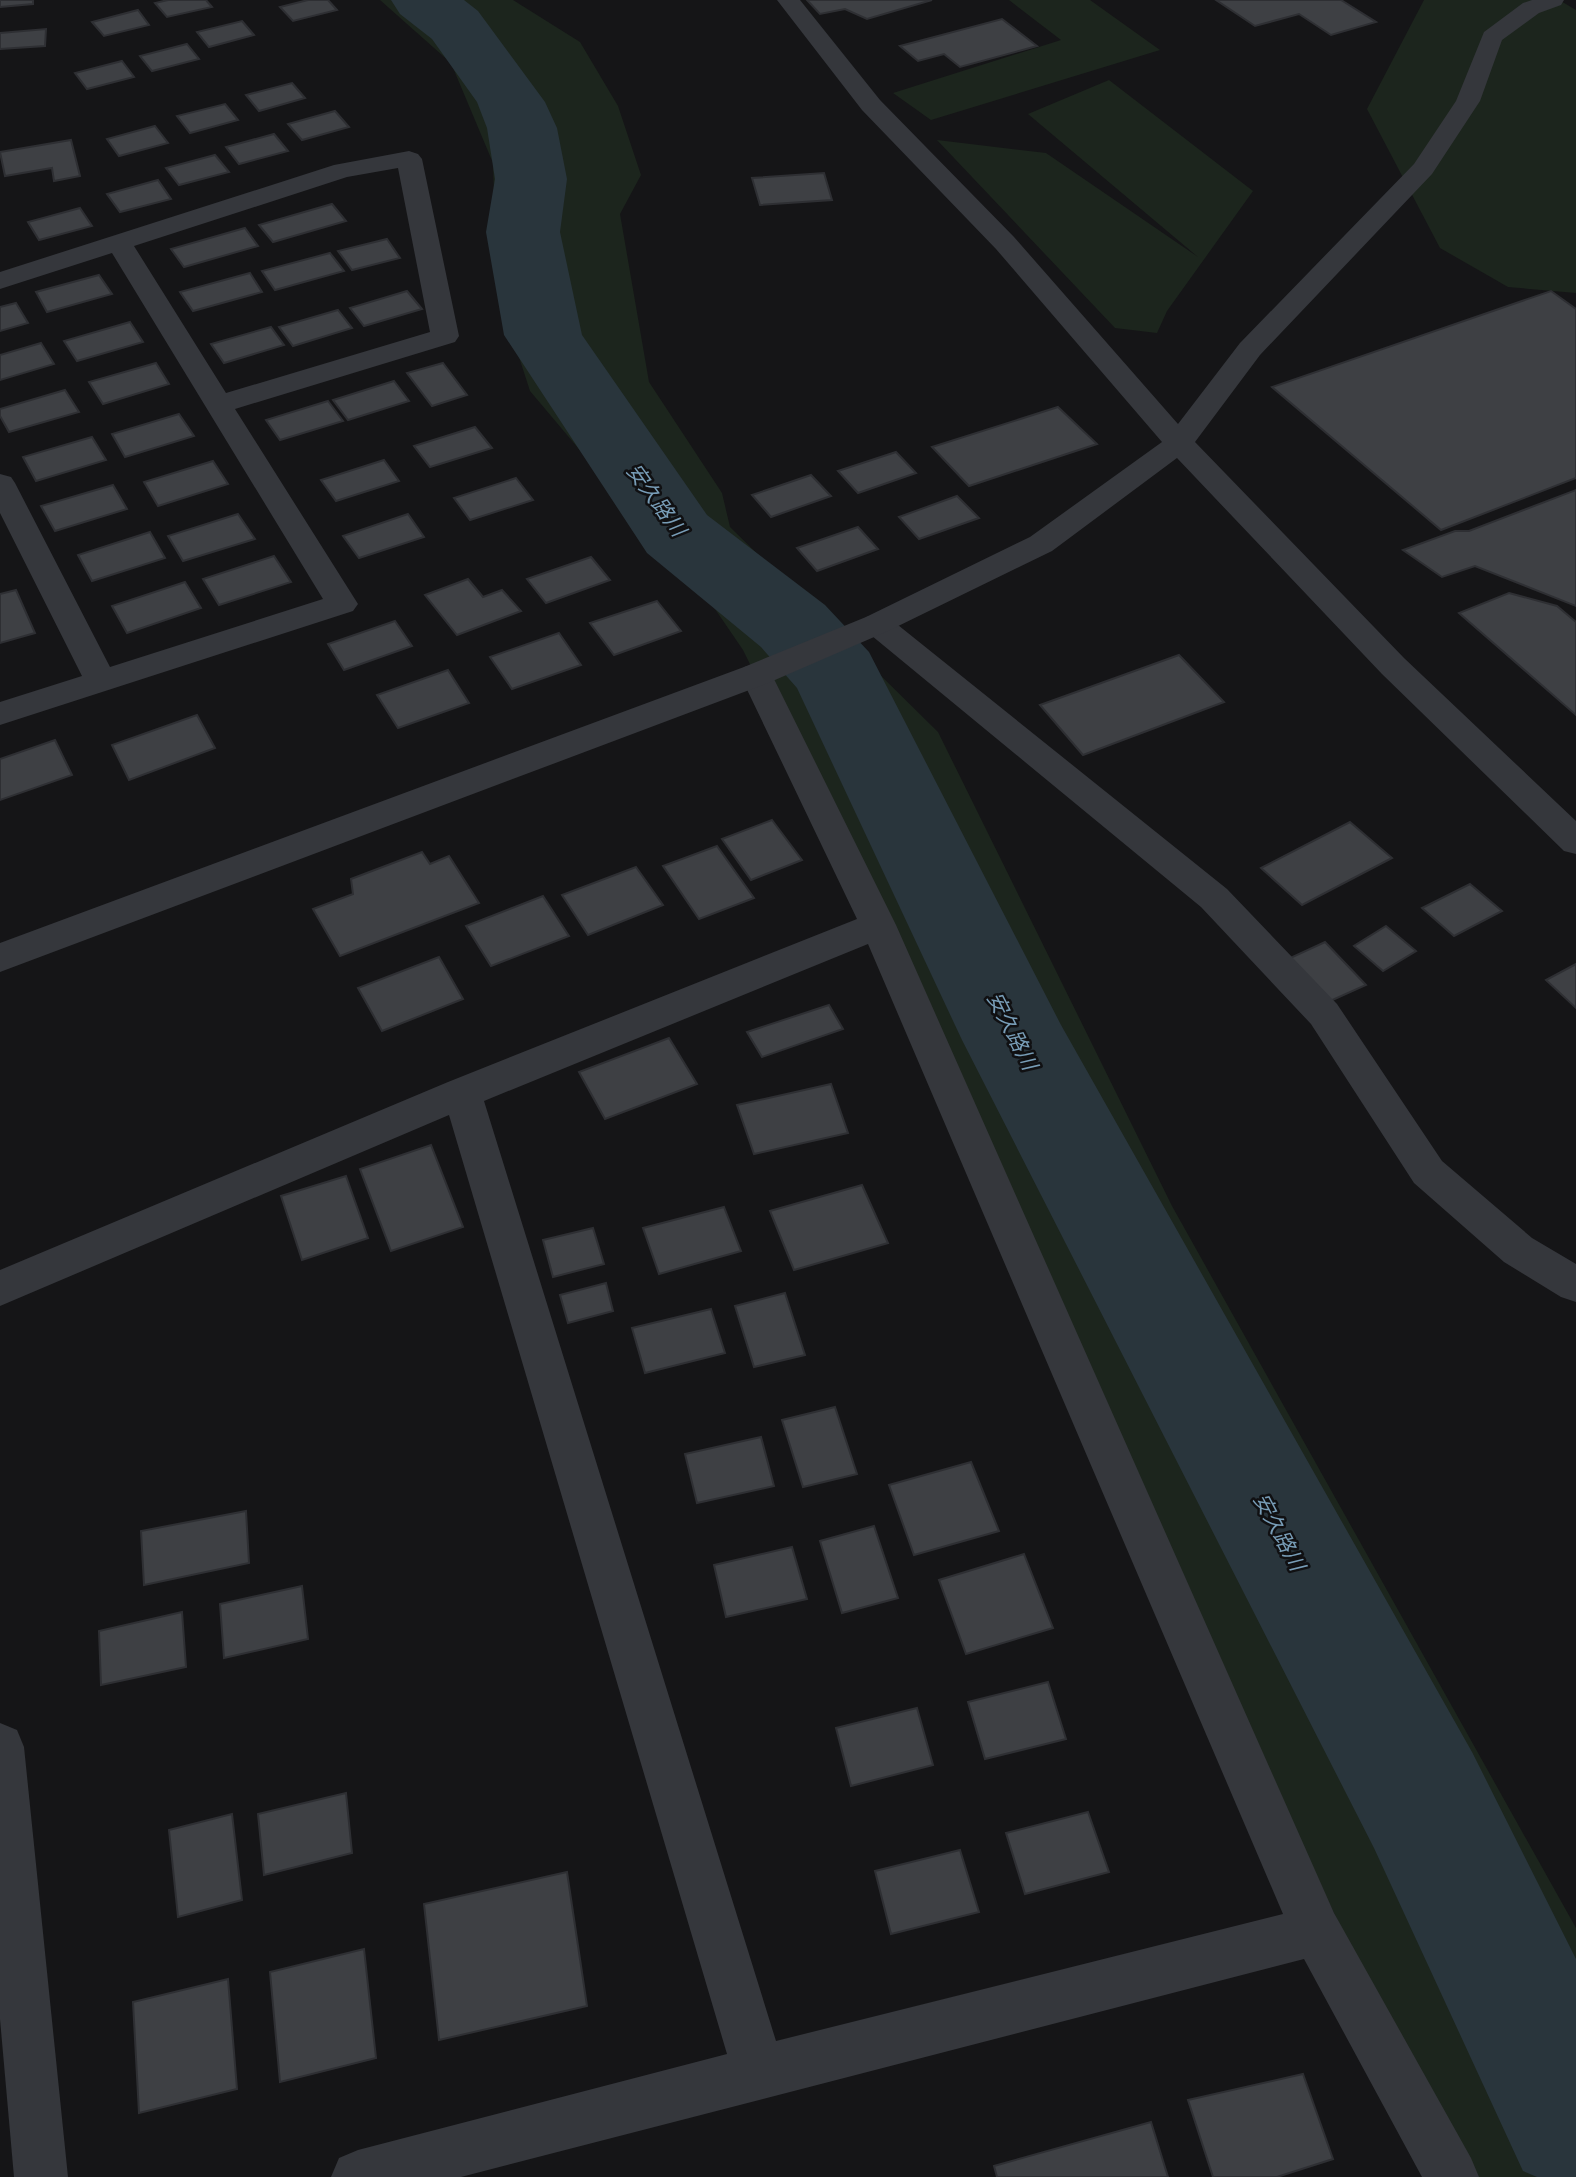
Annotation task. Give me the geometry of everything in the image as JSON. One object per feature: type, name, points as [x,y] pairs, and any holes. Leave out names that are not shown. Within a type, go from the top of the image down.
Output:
[{"type":"street","points":[[788,0],[871,105],[1005,243],[1180,443],[1393,666],[1576,842]]},
{"type":"street","points":[[0,958],[768,669],[864,629],[1041,544],[1180,443],[1250,349],[1423,169],[1468,101],[1492,37],[1531,8],[1553,0]]},
{"type":"street","points":[[0,281],[343,170],[409,159],[445,336],[221,404]]},
{"type":"street","points":[[0,714],[342,604],[221,404],[119,244]]},
{"type":"street","points":[[0,483],[101,682]]},
{"type":"street","points":[[864,629],[1214,898],[1324,1014],[1427,1172],[1518,1250],[1576,1285]]},
{"type":"street","points":[[768,669],[1316,1931],[1452,2177]]},
{"type":"street","points":[[0,1288],[462,1094],[878,925]]},
{"type":"street","points":[[462,1094],[759,2071]]},
{"type":"street","points":[[0,1747],[41,2177]]},
{"type":"street","points":[[358,2177],[759,2071],[1316,1931]]},
{"type":"shaded area","points":[[380,0],[513,0],[580,42],[618,106],[641,175],[620,214],[649,382],[722,493],[730,527],[938,732],[1172,1206],[1576,1928],[1576,2177],[1465,2177],[1132,1506],[817,800],[743,650],[657,524],[605,480],[530,391],[497,289],[493,163],[451,63]]},
{"type":"shaded area","points":[[1009,0],[1090,0],[1160,50],[931,120],[893,93],[1061,40]]},
{"type":"shaded area","points":[[1424,0],[1559,0],[1576,10],[1576,293],[1508,287],[1440,248],[1367,109]]},
{"type":"shaded area","points":[[1109,80],[1253,191],[1167,311],[1157,333],[1115,328],[937,140],[1046,153],[1198,257],[1028,114]]},
{"type":"building","points":[[0,0],[33,0],[33,4],[0,7]]},
{"type":"building","points":[[168,0],[206,0],[212,7],[167,17],[155,3]]},
{"type":"building","points":[[308,0],[328,0],[337,10],[293,21],[280,7]]},
{"type":"building","points":[[807,0],[932,0],[867,19],[845,9],[820,14]]},
{"type":"building","points":[[1216,0],[1341,0],[1376,22],[1331,35],[1299,14],[1255,26]]},
{"type":"building","points":[[138,10],[149,25],[104,36],[92,22]]},
{"type":"building","points":[[1002,19],[1037,46],[960,67],[944,54],[918,61],[900,46]]},
{"type":"building","points":[[242,21],[254,35],[209,47],[197,32]]},
{"type":"building","points":[[46,29],[45,46],[0,49],[0,33]]},
{"type":"building","points":[[187,44],[199,59],[152,71],[140,56]]},
{"type":"building","points":[[122,61],[134,77],[87,89],[75,73]]},
{"type":"building","points":[[292,83],[305,98],[259,111],[246,95]]},
{"type":"building","points":[[225,104],[238,120],[190,133],[177,116]]},
{"type":"building","points":[[335,111],[349,127],[302,140],[288,124]]},
{"type":"building","points":[[155,126],[168,143],[119,156],[107,139]]},
{"type":"building","points":[[274,134],[288,151],[239,164],[226,147]]},
{"type":"building","points":[[71,140],[80,176],[54,181],[52,168],[5,176],[0,152]]},
{"type":"building","points":[[215,155],[229,172],[179,185],[166,168]]},
{"type":"building","points":[[824,173],[832,200],[760,205],[752,178]]},
{"type":"building","points":[[158,180],[171,199],[120,212],[107,194]]},
{"type":"building","points":[[332,204],[346,221],[273,242],[259,225]]},
{"type":"building","points":[[80,208],[92,226],[39,240],[28,222]]},
{"type":"building","points":[[245,228],[258,246],[184,267],[171,249]]},
{"type":"building","points":[[387,239],[400,258],[352,270],[338,251]]},
{"type":"building","points":[[330,253],[344,271],[275,290],[262,271]]},
{"type":"building","points":[[250,273],[262,292],[193,311],[180,292]]},
{"type":"building","points":[[99,275],[112,294],[47,312],[36,292]]},
{"type":"building","points":[[407,291],[422,309],[364,326],[350,308]]},
{"type":"building","points":[[1551,291],[1576,309],[1576,478],[1441,530],[1272,387]]},
{"type":"building","points":[[16,303],[28,323],[0,331],[0,307]]},
{"type":"building","points":[[338,310],[352,328],[293,346],[279,327]]},
{"type":"building","points":[[130,322],[143,342],[77,361],[64,341]]},
{"type":"building","points":[[271,327],[284,345],[224,363],[211,344]]},
{"type":"building","points":[[41,343],[54,364],[0,380],[0,355]]},
{"type":"building","points":[[156,363],[169,384],[103,404],[89,382]]},
{"type":"building","points":[[443,363],[467,395],[432,406],[407,373]]},
{"type":"building","points":[[394,381],[409,401],[348,420],[333,400]]},
{"type":"building","points":[[65,390],[79,412],[9,432],[0,416],[0,409]]},
{"type":"building","points":[[328,401],[343,421],[280,440],[266,420]]},
{"type":"building","points":[[1058,407],[1097,444],[969,486],[932,447]]},
{"type":"building","points":[[179,414],[194,436],[125,457],[112,434]]},
{"type":"building","points":[[475,427],[492,448],[430,467],[414,446]]},
{"type":"building","points":[[92,437],[106,460],[36,481],[23,457]]},
{"type":"building","points":[[896,452],[916,473],[858,493],[838,471]]},
{"type":"building","points":[[384,460],[399,481],[336,501],[321,480]]},
{"type":"building","points":[[213,461],[228,484],[158,506],[144,482]]},
{"type":"building","points":[[811,475],[831,496],[771,517],[752,495]]},
{"type":"building","points":[[516,478],[533,500],[470,520],[454,498]]},
{"type":"building","points":[[113,485],[127,509],[55,531],[41,506]]},
{"type":"building","points":[[1576,490],[1576,606],[1475,566],[1442,577],[1403,550],[1455,531],[1469,531]]},
{"type":"building","points":[[957,496],[979,518],[919,539],[899,517]]},
{"type":"building","points":[[238,514],[255,539],[183,561],[168,536]]},
{"type":"building","points":[[408,514],[424,537],[359,558],[343,536]]},
{"type":"building","points":[[858,527],[878,549],[817,571],[797,548]]},
{"type":"building","points":[[150,532],[165,558],[92,581],[78,555]]},
{"type":"building","points":[[274,556],[291,582],[219,605],[203,579]]},
{"type":"building","points":[[591,557],[610,580],[546,603],[527,579]]},
{"type":"building","points":[[468,579],[483,597],[502,590],[521,611],[457,635],[425,595]]},
{"type":"building","points":[[185,582],[201,608],[127,633],[112,606]]},
{"type":"building","points":[[16,590],[35,633],[0,643],[0,594]]},
{"type":"building","points":[[1509,593],[1557,606],[1576,622],[1576,715],[1459,613]]},
{"type":"building","points":[[657,601],[681,631],[614,655],[590,623]]},
{"type":"building","points":[[395,621],[412,646],[344,670],[328,644]]},
{"type":"building","points":[[559,633],[581,665],[512,689],[490,657]]},
{"type":"building","points":[[1179,655],[1224,702],[1083,755],[1040,705]]},
{"type":"building","points":[[448,670],[469,703],[398,728],[377,695]]},
{"type":"building","points":[[197,715],[215,748],[129,780],[112,745]]},
{"type":"building","points":[[55,740],[72,775],[0,800],[0,759]]},
{"type":"building","points":[[772,820],[802,860],[751,880],[722,839]]},
{"type":"building","points":[[1350,822],[1392,858],[1302,905],[1261,868]]},
{"type":"building","points":[[717,846],[754,898],[699,919],[663,866]]},
{"type":"building","points":[[422,852],[430,864],[449,856],[479,903],[340,956],[313,909],[353,894],[351,879]]},
{"type":"building","points":[[636,867],[663,905],[588,935],[562,895]]},
{"type":"building","points":[[1470,884],[1502,911],[1454,936],[1422,908]]},
{"type":"building","points":[[543,896],[569,936],[491,966],[466,926]]},
{"type":"building","points":[[1386,926],[1416,951],[1383,971],[1354,946]]},
{"type":"building","points":[[1325,942],[1366,985],[1328,1002],[1288,959]]},
{"type":"building","points":[[439,957],[463,999],[382,1031],[358,988]]},
{"type":"building","points":[[1576,964],[1576,1008],[1546,980]]},
{"type":"building","points":[[829,1005],[843,1029],[762,1057],[747,1032]]},
{"type":"building","points":[[669,1038],[697,1084],[605,1119],[579,1072]]},
{"type":"building","points":[[831,1084],[848,1133],[754,1154],[737,1105]]},
{"type":"building","points":[[431,1145],[463,1227],[391,1251],[360,1169]]},
{"type":"building","points":[[346,1176],[368,1238],[302,1260],[281,1196]]},
{"type":"building","points":[[862,1185],[888,1243],[794,1270],[770,1211]]},
{"type":"building","points":[[724,1207],[741,1251],[659,1274],[643,1228]]},
{"type":"building","points":[[593,1228],[604,1264],[553,1277],[543,1240]]},
{"type":"building","points":[[606,1283],[613,1311],[568,1323],[560,1295]]},
{"type":"building","points":[[785,1293],[805,1355],[754,1367],[735,1306]]},
{"type":"building","points":[[711,1309],[725,1353],[645,1373],[632,1328]]},
{"type":"building","points":[[835,1407],[857,1474],[803,1487],[782,1420]]},
{"type":"building","points":[[761,1437],[774,1486],[697,1503],[685,1454]]},
{"type":"building","points":[[971,1462],[999,1531],[914,1555],[889,1485]]},
{"type":"building","points":[[246,1511],[249,1563],[144,1585],[141,1531]]},
{"type":"building","points":[[874,1526],[898,1598],[842,1613],[820,1541]]},
{"type":"building","points":[[792,1547],[807,1599],[726,1617],[714,1565]]},
{"type":"building","points":[[1024,1554],[1053,1628],[966,1654],[939,1580]]},
{"type":"building","points":[[302,1586],[308,1639],[224,1658],[220,1604]]},
{"type":"building","points":[[182,1612],[186,1667],[101,1685],[99,1631]]},
{"type":"building","points":[[1048,1682],[1066,1739],[985,1759],[968,1702]]},
{"type":"building","points":[[917,1708],[933,1765],[851,1786],[836,1728]]},
{"type":"building","points":[[346,1793],[352,1853],[264,1875],[258,1814]]},
{"type":"building","points":[[1088,1812],[1109,1872],[1025,1894],[1006,1833]]},
{"type":"building","points":[[232,1814],[242,1900],[178,1917],[169,1830]]},
{"type":"building","points":[[960,1850],[979,1912],[891,1934],[875,1871]]},
{"type":"building","points":[[567,1872],[587,2006],[439,2040],[424,1904]]},
{"type":"building","points":[[364,1949],[376,2058],[280,2082],[270,1972]]},
{"type":"building","points":[[228,1979],[237,2089],[139,2113],[133,2002]]},
{"type":"building","points":[[1303,2074],[1333,2159],[1277,2177],[1213,2177],[1188,2100]]},
{"type":"building","points":[[1151,2122],[1168,2177],[997,2177],[994,2166]]},
{"type":"waterway","name":"安久路川","points":[[423,0],[455,25],[511,102],[522,128],[531,179],[523,232],[543,335],[677,534],[793,626],[837,674],[1015,1040],[1423,1800],[1576,2118]]}]
